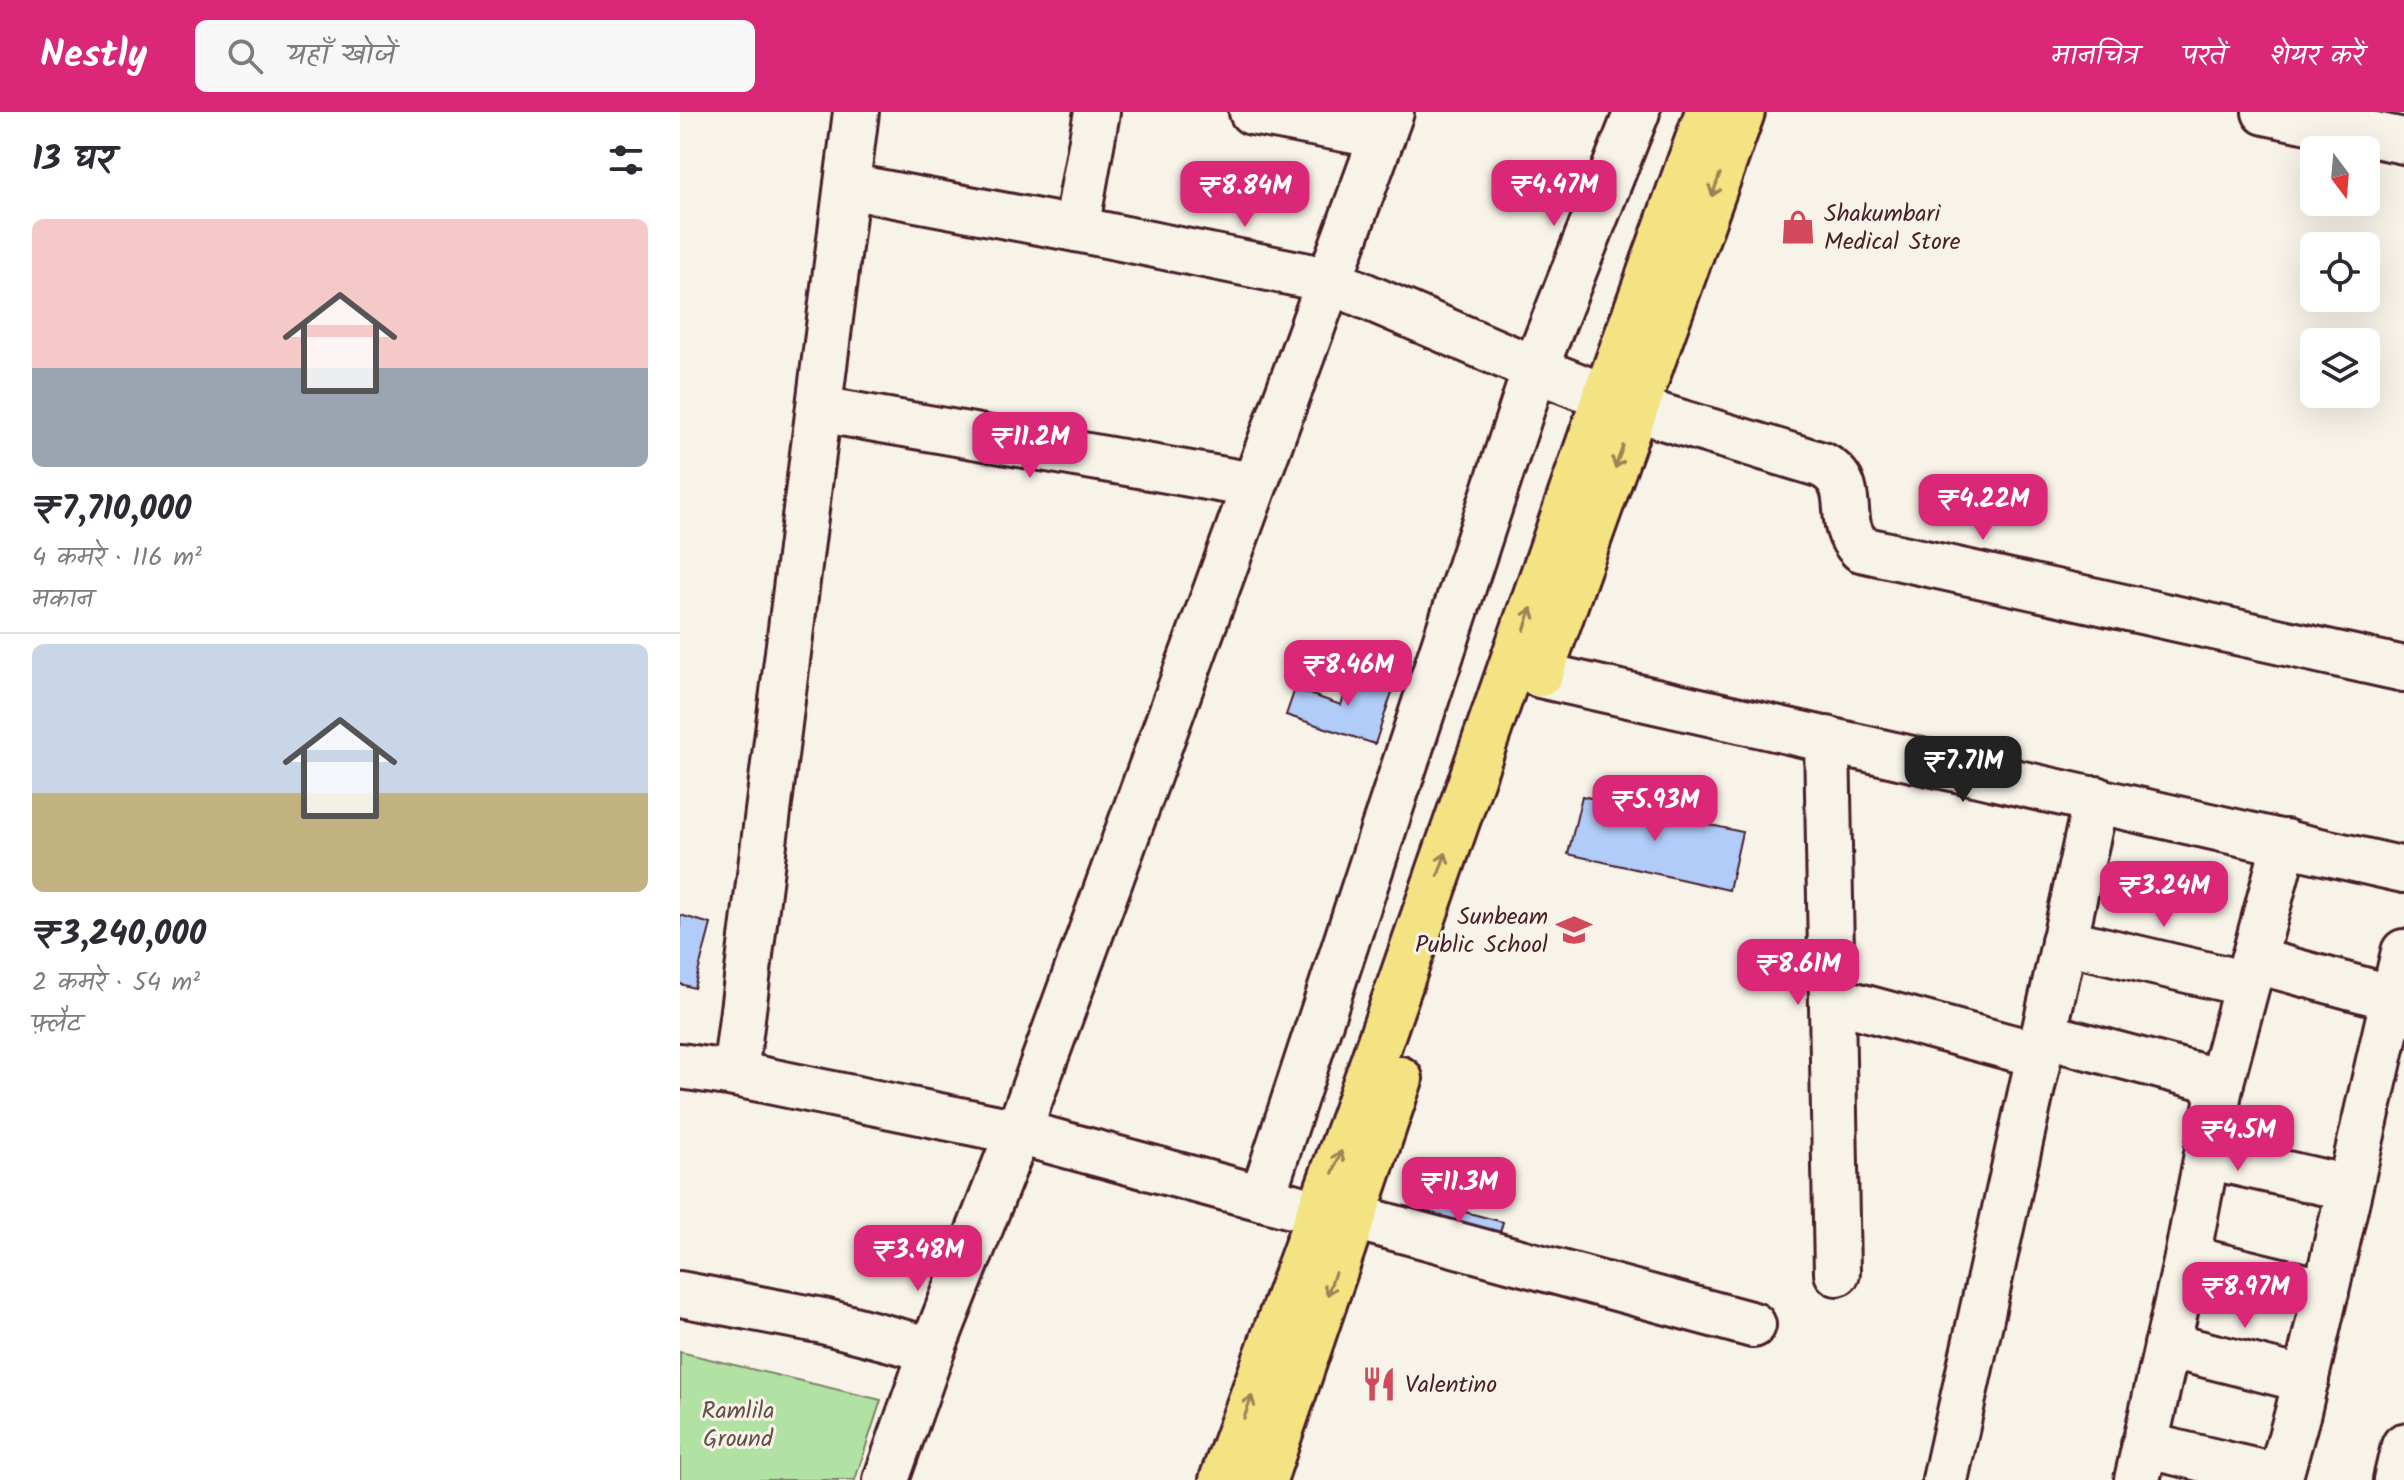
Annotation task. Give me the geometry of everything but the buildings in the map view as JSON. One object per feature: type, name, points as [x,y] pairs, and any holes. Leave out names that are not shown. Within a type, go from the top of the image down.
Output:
[{"type":"highway","points":[[1222,1480],[1383,1128],[1540,675],[1708,112]]},
{"type":"highway","points":[[1264,1480],[1341,1218],[1365,1086],[1621,403],[1742,112]]},
{"type":"street","points":[[735,1074],[856,112]]},
{"type":"street","points":[[1076,229],[1097,112]]},
{"type":"street","points":[[886,1480],[932,1350],[1018,1132],[1386,124],[1252,112]]},
{"type":"street","points":[[1262,1198],[1535,369],[1637,112]]},
{"type":"street","points":[[2265,112],[2404,141]]},
{"type":"street","points":[[847,186],[1328,280],[1621,403],[1822,465],[1841,479],[1847,528],[1852,540],[1861,549],[2404,669]]},
{"type":"street","points":[[819,409],[1253,485]]},
{"type":"street","points":[[1540,675],[2404,870]]},
{"type":"street","points":[[1827,739],[1837,1273]]},
{"type":"street","points":[[1945,1480],[2096,799]]},
{"type":"street","points":[[2285,842],[2221,1082],[2187,1258],[2141,1463],[2280,1478],[2306,1380],[2404,952]]},
{"type":"street","points":[[2064,941],[2393,998]]},
{"type":"street","points":[[1832,999],[2221,1082]]},
{"type":"street","points":[[680,1066],[735,1074],[1018,1132],[1753,1325]]},
{"type":"street","points":[[2207,1156],[2349,1188]]},
{"type":"street","points":[[2187,1258],[2326,1292]]},
{"type":"street","points":[[680,1294],[823,1321],[932,1350]]},
{"type":"street","points":[[2167,1345],[2306,1380]]},
{"type":"street","points":[[2396,1480],[2404,1446]]},
{"type":"green space","name":"Ramlila Ground","points":[[680,1352],[881,1400],[855,1480],[680,1480]]},
{"type":"place","name":"Shakumbari Medical Store","points":[[1798,227]]},
{"type":"place","name":"Sunbeam Public School","points":[[1574,930]]},
{"type":"place","name":"Valentino","points":[[1379,1384]]}]
